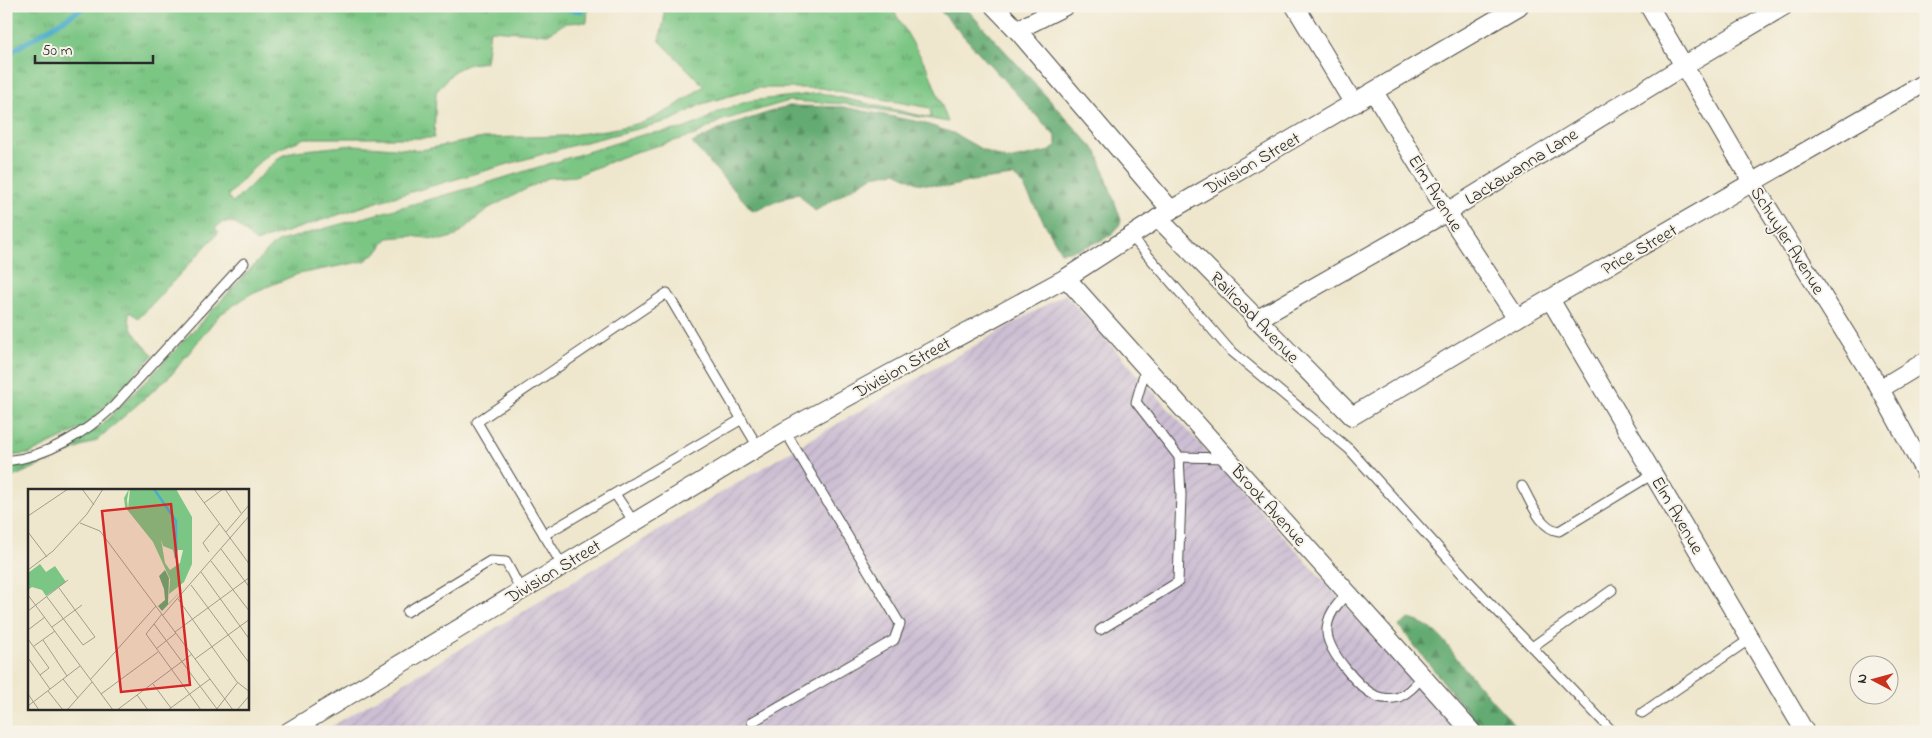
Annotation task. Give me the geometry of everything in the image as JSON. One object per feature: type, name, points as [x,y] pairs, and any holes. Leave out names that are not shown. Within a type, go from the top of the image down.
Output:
[{"type":"street","name":"Railroad Avenue","points":[[994,6],[1017,30],[1164,214],[1256,320],[1352,416]]},
{"type":"street","points":[[1017,30],[1065,6]]},
{"type":"street","points":[[1295,6],[1354,104]]},
{"type":"street","name":"Division Street","points":[[288,732],[784,431],[1066,278],[1164,214],[1519,6]]},
{"type":"street","name":"Schuyler Avenue","points":[[1650,6],[1753,184],[1880,388],[1926,474]]},
{"type":"street","name":"Lackawanna Lane","points":[[1256,320],[1447,212],[1784,6]]},
{"type":"street","name":"Price Street","points":[[1352,416],[1516,318],[1753,184],[1926,82]]},
{"type":"street","name":"Elm Avenue","points":[[1374,92],[1447,212],[1516,318]]},
{"type":"street","name":"Brook Avenue","points":[[1066,278],[1472,732]]},
{"type":"street","name":"Elm Avenue","points":[[1550,299],[1805,732]]},
{"type":"street","points":[[1880,388],[1926,361]]},
{"type":"lane","points":[[1131,236],[1229,349],[1349,449],[1612,732]]},
{"type":"lane","points":[[6,460],[28,457],[92,427],[114,406],[244,263]]},
{"type":"lane","points":[[562,566],[477,422],[667,293],[758,447]]},
{"type":"lane","points":[[1100,630],[1178,582],[1182,496],[1179,457],[1136,402],[1146,367]]},
{"type":"lane","points":[[544,535],[742,420]]},
{"type":"lane","points":[[752,722],[894,640],[900,624],[784,431]]},
{"type":"lane","points":[[1179,457],[1227,458]]},
{"type":"lane","points":[[1522,486],[1543,521],[1554,530],[1560,531],[1654,474]]},
{"type":"lane","points":[[615,494],[634,522]]},
{"type":"lane","points":[[407,612],[490,562],[506,562],[521,590]]},
{"type":"lane","points":[[1532,648],[1612,590]]},
{"type":"lane","points":[[1348,593],[1334,608],[1328,622],[1327,634],[1330,646],[1338,660],[1369,692],[1378,697],[1399,697],[1422,677]]},
{"type":"lane","points":[[1642,713],[1750,639]]},
{"type":"shaded area","points":[[1065,294],[1460,732],[322,732],[806,442]]},
{"type":"green space","points":[[6,6],[588,6],[587,22],[565,23],[548,34],[490,30],[486,62],[469,64],[454,71],[436,92],[434,138],[305,138],[274,151],[260,161],[228,196],[233,203],[280,157],[295,151],[354,145],[421,150],[483,138],[565,136],[645,122],[671,109],[704,86],[659,40],[664,21],[664,6],[891,6],[928,69],[948,122],[847,104],[789,101],[720,121],[695,135],[632,153],[575,176],[548,178],[489,208],[456,236],[441,240],[412,236],[387,238],[379,250],[365,261],[298,274],[252,293],[219,315],[172,374],[97,440],[6,480],[6,464],[23,463],[48,453],[98,428],[148,379],[272,246],[280,241],[474,187],[645,134],[683,129],[703,121],[719,111],[749,101],[820,93],[931,118],[930,108],[821,88],[757,88],[702,104],[672,120],[578,144],[383,200],[256,242],[235,223],[223,222],[215,228],[219,232],[139,318],[129,312],[130,325],[140,341],[153,355],[87,426],[29,454],[6,456]]},
{"type":"green space","points":[[936,6],[964,6],[1097,152],[1121,220],[1113,233],[1096,243],[1061,252],[1020,180],[1013,176],[972,181],[948,187],[917,183],[896,172],[872,176],[815,211],[798,193],[753,211],[692,143],[725,127],[788,106],[843,107],[920,122],[953,133],[983,150],[1008,160],[1050,151],[1056,146],[1056,137]]},
{"type":"green space","points":[[1409,619],[1428,627],[1442,639],[1465,669],[1522,732],[1483,732],[1399,626]]},
{"type":"waterway","points":[[6,55],[86,6]]},
{"type":"waterway","points":[[540,6],[582,11]]}]
